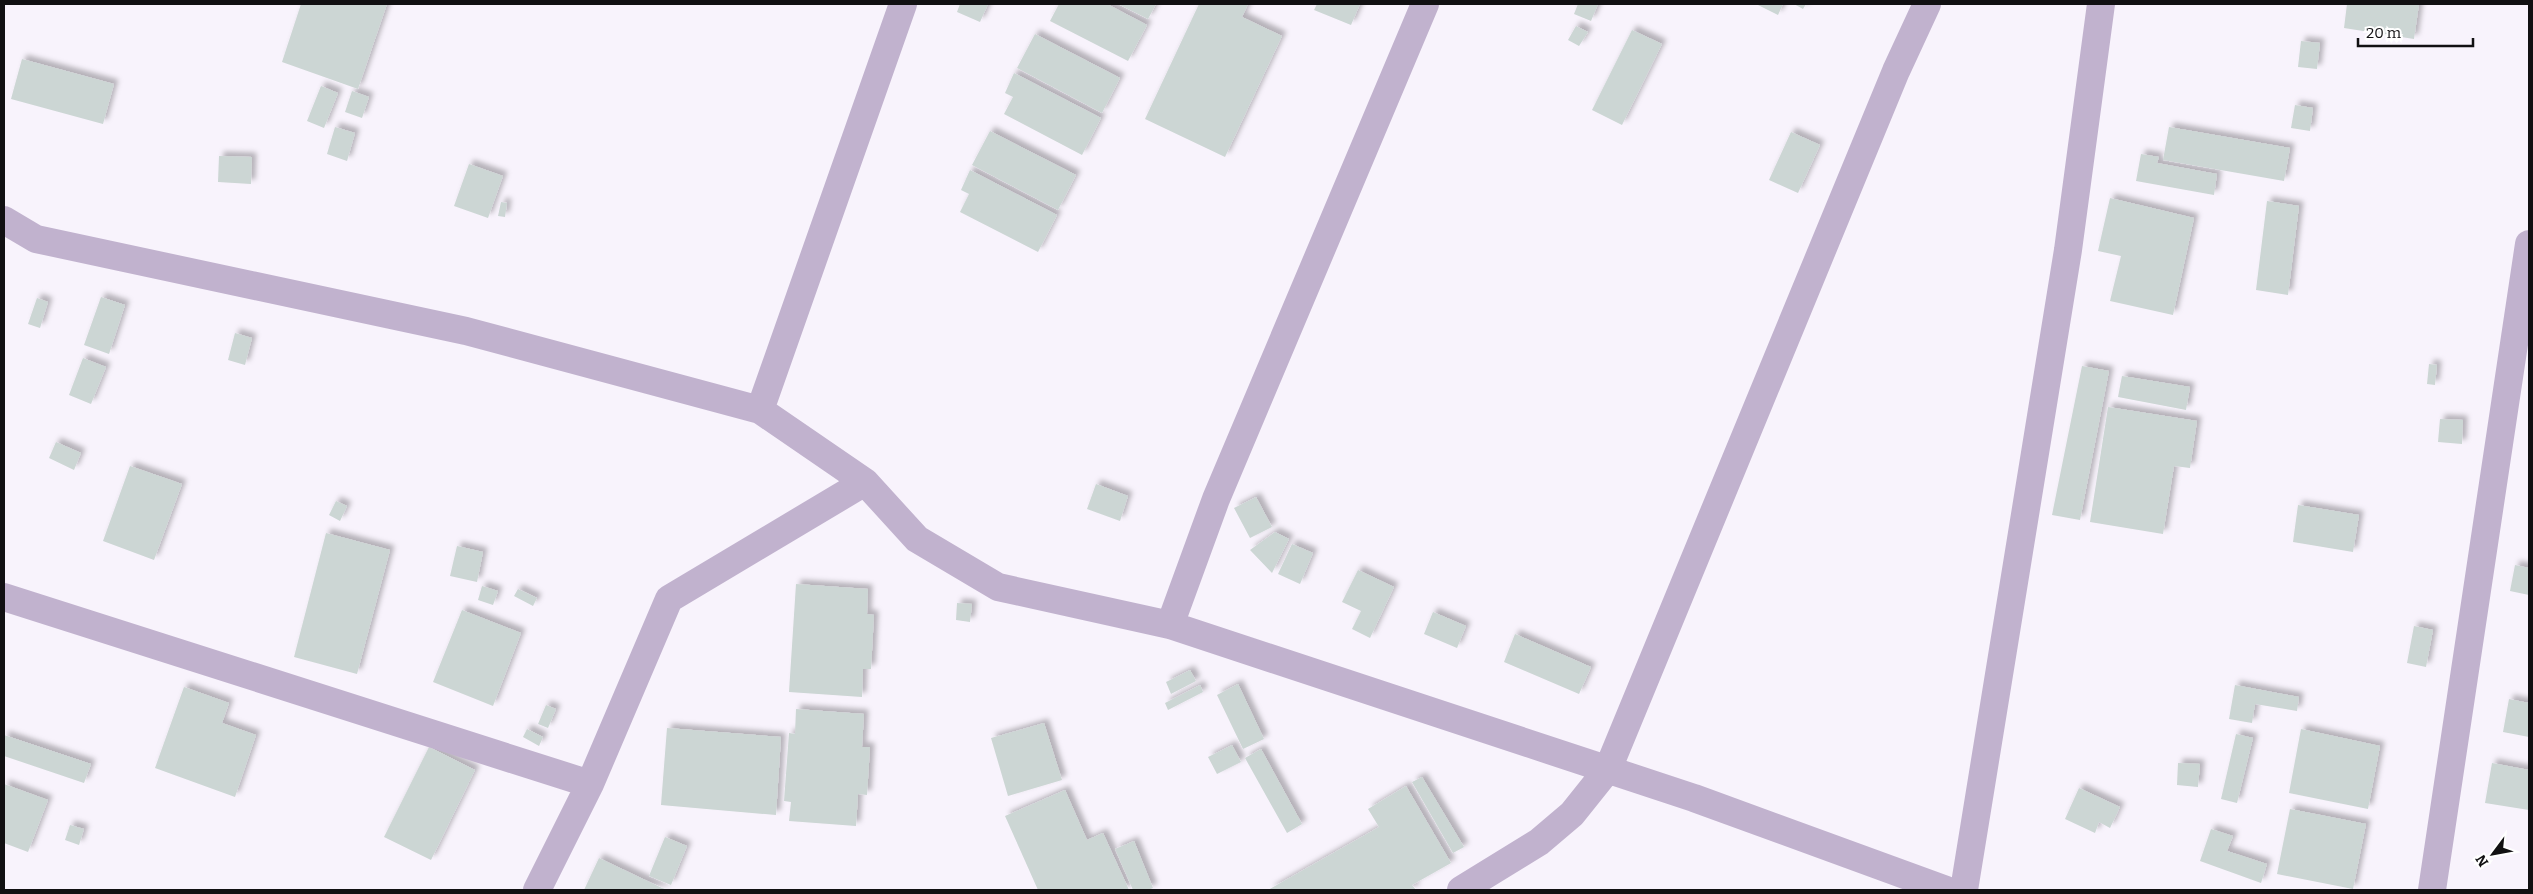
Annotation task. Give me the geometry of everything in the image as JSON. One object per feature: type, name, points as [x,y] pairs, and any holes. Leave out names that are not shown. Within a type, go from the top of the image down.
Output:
[{"type":"street","points":[[760,410],[903,4]]},
{"type":"street","points":[[1170,625],[1216,499],[1425,4]]},
{"type":"street","points":[[1461,890],[1539,842],[1572,814],[1608,769],[1893,80],[1927,4]]},
{"type":"street","points":[[1964,890],[2066,260],[2101,4]]},
{"type":"street","points":[[4,220],[36,239],[466,331],[760,410],[865,482],[916,539],[998,587],[1170,625],[1694,798],[1946,890]]},
{"type":"street","points":[[2432,890],[2529,244]]},
{"type":"street","points":[[537,890],[590,784],[669,598],[865,482]]},
{"type":"street","points":[[4,597],[590,784]]},
{"type":"building","points":[[301,4],[387,4],[358,89],[282,62]]},
{"type":"building","points":[[960,4],[988,4],[980,22],[957,12]]},
{"type":"building","points":[[1059,4],[1107,4],[1147,25],[1128,61],[1050,21]]},
{"type":"building","points":[[1118,4],[1156,4],[1148,19]]},
{"type":"building","points":[[1199,4],[1248,4],[1242,17],[1282,36],[1225,157],[1145,119]]},
{"type":"building","points":[[1317,4],[1360,4],[1351,25],[1314,10]]},
{"type":"building","points":[[1578,4],[1598,4],[1591,21],[1574,14]]},
{"type":"building","points":[[1756,4],[1783,4],[1778,15]]},
{"type":"building","points":[[1794,4],[1806,4],[1803,9]]},
{"type":"building","points":[[2347,4],[2419,4],[2414,39],[2344,28]]},
{"type":"building","points":[[1576,26],[1588,32],[1579,46],[1568,40]]},
{"type":"building","points":[[1632,30],[1662,44],[1622,125],[1592,110]]},
{"type":"building","points":[[1035,34],[1120,78],[1102,113],[1017,68]]},
{"type":"building","points":[[2301,41],[2320,43],[2317,69],[2298,67]]},
{"type":"building","points":[[22,59],[114,84],[103,124],[11,99]]},
{"type":"building","points":[[1014,73],[1101,118],[1082,155],[1004,114],[1013,97],[1005,93]]},
{"type":"building","points":[[321,86],[338,93],[324,128],[307,121]]},
{"type":"building","points":[[352,91],[369,97],[362,118],[345,112]]},
{"type":"building","points":[[2295,105],[2313,108],[2310,131],[2291,128]]},
{"type":"building","points":[[335,127],[355,133],[347,161],[327,154]]},
{"type":"building","points":[[2169,127],[2290,148],[2284,181],[2163,160]]},
{"type":"building","points":[[990,131],[1076,175],[1058,210],[972,165]]},
{"type":"building","points":[[1791,132],[1820,145],[1798,193],[1769,180]]},
{"type":"building","points":[[2141,154],[2159,157],[2157,163],[2217,174],[2214,195],[2136,181]]},
{"type":"building","points":[[219,156],[252,157],[251,184],[218,182]]},
{"type":"building","points":[[469,164],[503,176],[488,218],[454,206]]},
{"type":"building","points":[[970,170],[1057,215],[1038,252],[960,212],[969,194],[961,190]]},
{"type":"building","points":[[2110,198],[2194,218],[2173,315],[2110,301],[2121,256],[2098,251]]},
{"type":"building","points":[[2267,201],[2299,206],[2288,295],[2256,290]]},
{"type":"building","points":[[501,202],[507,203],[505,217],[498,216]]},
{"type":"building","points":[[101,297],[125,305],[109,354],[84,345]]},
{"type":"building","points":[[37,298],[48,302],[40,328],[28,324]]},
{"type":"building","points":[[235,333],[252,338],[245,365],[228,360]]},
{"type":"building","points":[[83,358],[106,367],[91,404],[69,395]]},
{"type":"building","points":[[2429,364],[2437,365],[2435,385],[2427,384]]},
{"type":"building","points":[[2082,366],[2109,371],[2080,520],[2052,515]]},
{"type":"building","points":[[2122,376],[2190,387],[2186,410],[2118,397]]},
{"type":"building","points":[[2108,407],[2197,421],[2190,468],[2174,466],[2163,534],[2090,522]]},
{"type":"building","points":[[2440,419],[2463,420],[2462,444],[2438,442]]},
{"type":"building","points":[[56,442],[81,453],[74,470],[49,458]]},
{"type":"building","points":[[130,466],[182,484],[154,560],[103,541]]},
{"type":"building","points":[[1096,484],[1128,496],[1120,521],[1087,509]]},
{"type":"building","points":[[1256,497],[1272,527],[1250,538],[1234,508]]},
{"type":"building","points":[[336,501],[347,506],[340,521],[329,515]]},
{"type":"building","points":[[2298,505],[2359,515],[2353,552],[2293,542]]},
{"type":"building","points":[[1275,532],[1289,539],[1272,573],[1250,550]]},
{"type":"building","points":[[326,533],[390,550],[357,674],[294,657]]},
{"type":"building","points":[[1292,544],[1313,553],[1300,584],[1278,574]]},
{"type":"building","points":[[457,546],[483,552],[477,582],[450,576]]},
{"type":"building","points":[[2515,565],[2529,568],[2529,595],[2510,591]]},
{"type":"building","points":[[1358,570],[1394,587],[1370,638],[1352,629],[1361,611],[1342,602]]},
{"type":"building","points":[[796,584],[868,589],[867,614],[874,615],[871,669],[863,669],[862,697],[789,692]]},
{"type":"building","points":[[482,586],[498,591],[493,605],[478,600]]},
{"type":"building","points":[[518,589],[537,598],[533,606],[514,596]]},
{"type":"building","points":[[957,603],[972,604],[970,622],[956,620]]},
{"type":"building","points":[[462,610],[521,633],[493,706],[433,682]]},
{"type":"building","points":[[1433,612],[1466,626],[1457,648],[1424,634]]},
{"type":"building","points":[[2414,626],[2433,630],[2426,667],[2407,663]]},
{"type":"building","points":[[1515,634],[1591,667],[1579,694],[1504,662]]},
{"type":"building","points":[[1190,670],[1196,681],[1171,694],[1166,682]]},
{"type":"building","points":[[1238,684],[1264,739],[1243,749],[1217,695]]},
{"type":"building","points":[[1200,685],[1203,692],[1168,710],[1165,703]]},
{"type":"building","points":[[2235,685],[2299,697],[2297,711],[2255,704],[2252,723],[2229,719]]},
{"type":"building","points":[[184,687],[229,703],[222,723],[256,735],[235,797],[155,768]]},
{"type":"building","points":[[2509,699],[2529,703],[2529,737],[2503,732]]},
{"type":"building","points":[[546,705],[556,709],[548,728],[538,724]]},
{"type":"building","points":[[796,709],[864,714],[862,747],[870,747],[867,795],[858,794],[856,826],[789,821],[791,802],[784,801],[789,733],[795,734]]},
{"type":"building","points":[[1044,723],[1062,780],[1008,796],[991,738]]},
{"type":"building","points":[[667,728],[781,737],[776,815],[661,805]]},
{"type":"building","points":[[527,729],[543,737],[539,746],[523,737]]},
{"type":"building","points":[[2301,729],[2380,746],[2368,809],[2289,793]]},
{"type":"building","points":[[2236,734],[2253,738],[2237,803],[2221,799]]},
{"type":"building","points":[[4,735],[91,764],[84,783],[4,756]]},
{"type":"building","points":[[1232,745],[1241,762],[1217,774],[1208,757]]},
{"type":"building","points":[[429,747],[475,770],[431,860],[384,837]]},
{"type":"building","points":[[1261,749],[1302,824],[1287,833],[1245,758]]},
{"type":"building","points":[[2178,763],[2200,764],[2198,787],[2177,785]]},
{"type":"building","points":[[2492,763],[2529,770],[2529,810],[2485,803]]},
{"type":"building","points":[[1422,777],[1464,847],[1453,853],[1412,782]]},
{"type":"building","points":[[4,784],[48,800],[28,852],[4,843]]},
{"type":"building","points":[[1406,786],[1451,863],[1412,885],[1416,890],[1268,890],[1379,827],[1368,809]]},
{"type":"building","points":[[2079,788],[2120,807],[2110,828],[2099,822],[2095,833],[2065,819]]},
{"type":"building","points":[[1065,790],[1087,840],[1103,833],[1129,890],[1038,890],[1005,816]]},
{"type":"building","points":[[2290,809],[2366,824],[2353,889],[2277,874]]},
{"type":"building","points":[[70,825],[84,829],[79,845],[65,840]]},
{"type":"building","points":[[2211,829],[2233,836],[2227,851],[2267,864],[2261,883],[2200,861]]},
{"type":"building","points":[[665,837],[687,846],[671,885],[649,876]]},
{"type":"building","points":[[1134,841],[1153,888],[1148,890],[1133,890],[1115,849]]},
{"type":"building","points":[[599,858],[662,888],[668,890],[584,890]]}]
